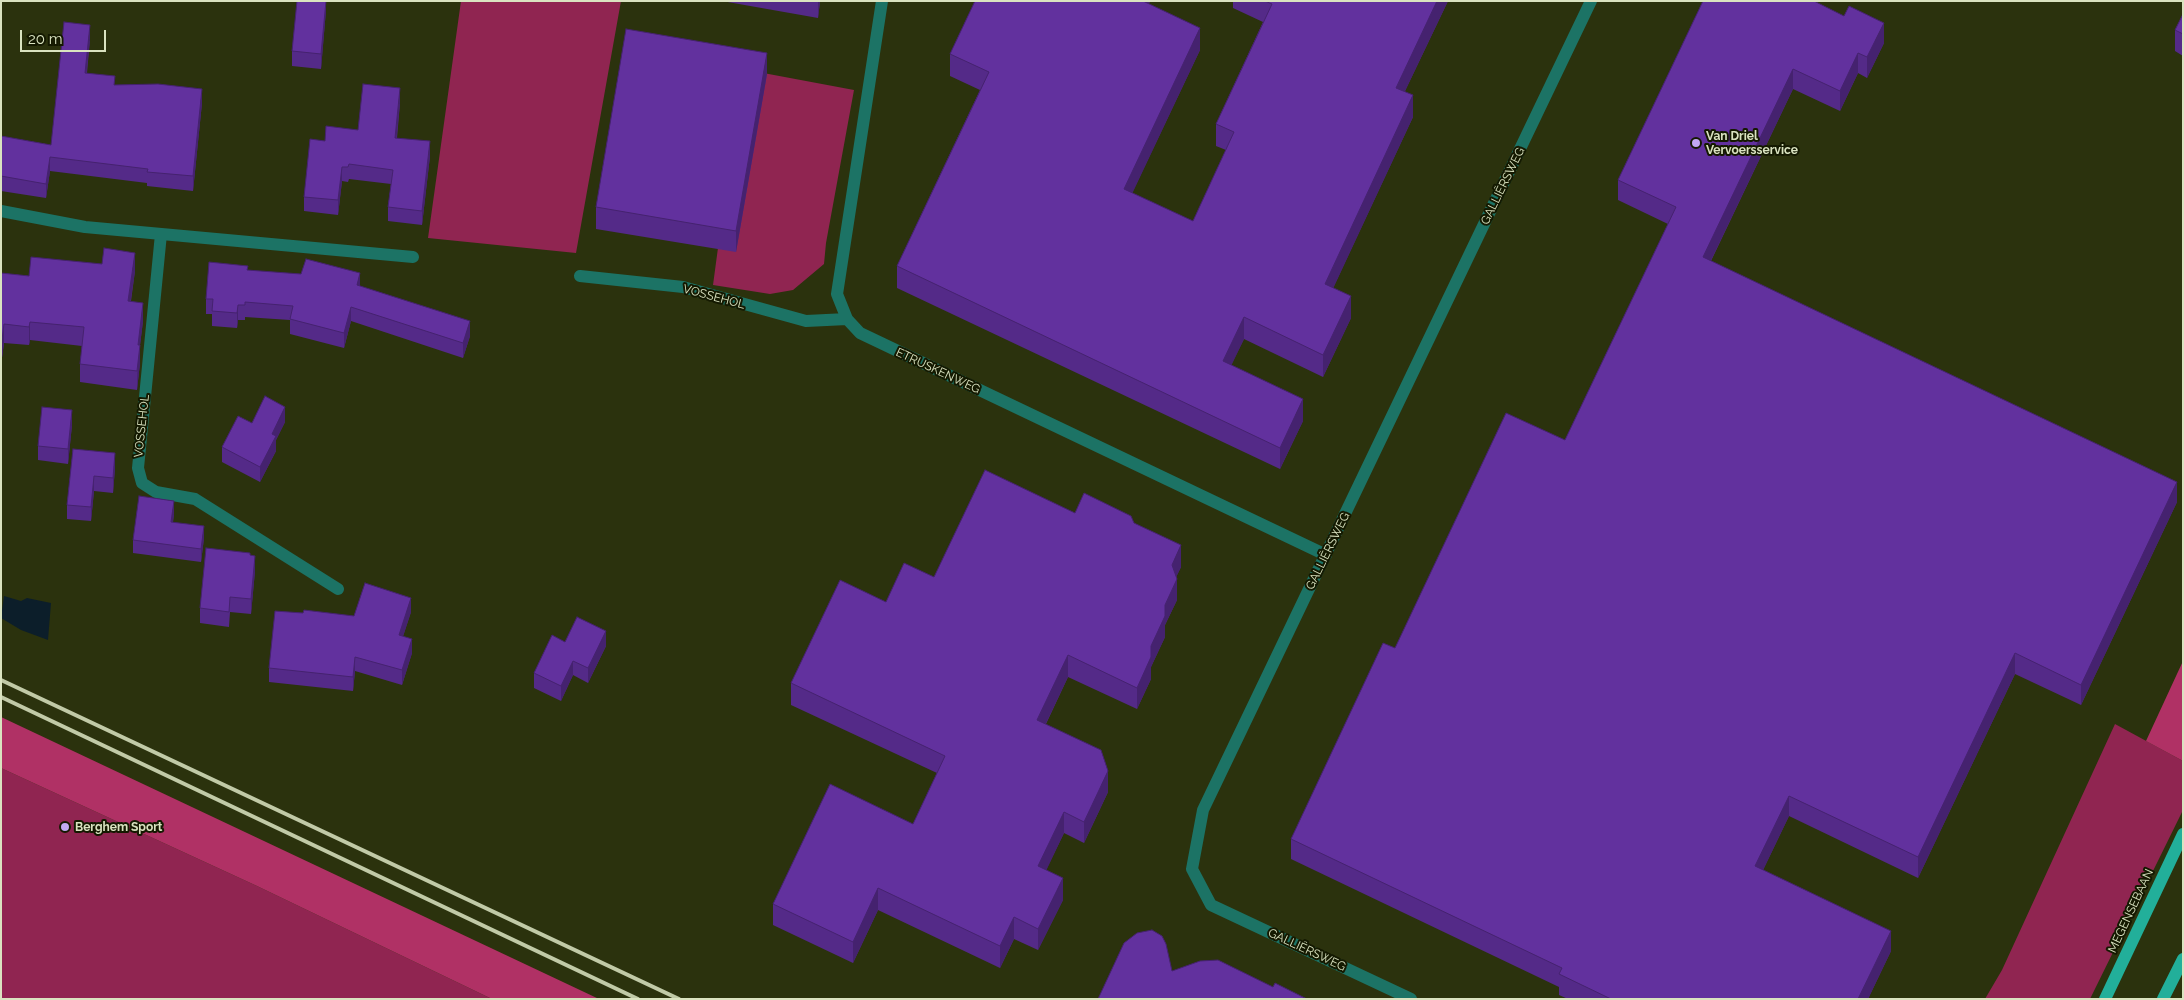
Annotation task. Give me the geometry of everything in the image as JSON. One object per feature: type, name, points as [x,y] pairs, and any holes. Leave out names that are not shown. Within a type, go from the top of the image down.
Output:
[{"type":"main road","name":"MEGENSEBAAN","points":[[2105,999],[2183,834]]},
{"type":"main road","points":[[2164,999],[2183,959]]},
{"type":"street","name":"ETRUSKENWEG","points":[[882,1],[837,294],[847,319],[860,333],[1326,555]]},
{"type":"street","name":"GALLIËRSWEG","points":[[1411,999],[1211,905],[1192,869],[1202,810],[1591,1]]},
{"type":"street","points":[[1,211],[85,228],[413,257]]},
{"type":"street","name":"VOSSEHOL","points":[[161,234],[138,468],[142,483],[156,492],[195,499],[338,589]]},
{"type":"street","name":"VOSSEHOL","points":[[580,276],[683,288],[806,321],[847,319]]},
{"type":"shaded area","points":[[461,1],[621,1],[576,253],[428,238]]},
{"type":"shaded area","points":[[742,69],[854,90],[826,243],[824,264],[793,290],[770,294],[713,285]]},
{"type":"shaded area","points":[[2183,661],[2183,761],[2146,741]]},
{"type":"shaded area","points":[[1,717],[599,999],[492,999],[257,886],[1,768]]},
{"type":"shaded area","points":[[2115,724],[2183,761],[2183,810],[2090,999],[1985,999],[2002,970]]},
{"type":"shaded area","name":"Berghem Sport","points":[[1,768],[257,886],[492,999],[1,999]]},
{"type":"water","points":[[4,596],[21,601],[27,598],[51,603],[48,640],[21,630],[1,618]]},
{"type":"building","points":[[297,1],[326,1],[321,54],[292,51]]},
{"type":"building","points":[[975,1],[1143,1],[1200,28],[1124,189],[1193,221],[1234,132],[1216,124],[1272,4],[1265,1],[1437,1],[1396,88],[1413,95],[1325,284],[1351,296],[1323,355],[1244,317],[1223,361],[1303,399],[1280,448],[897,266],[989,72],[950,54]]},
{"type":"building","points":[[1703,1],[1814,1],[1844,16],[1849,6],[1884,23],[1867,57],[1858,53],[1840,91],[1793,69],[1703,257],[2177,482],[2081,685],[2015,653],[1918,857],[1789,796],[1755,866],[1891,931],[1858,999],[1611,999],[1559,974],[1562,968],[1291,839],[1383,643],[1395,648],[1506,413],[1565,440],[1676,207],[1618,180]]},
{"type":"building","points":[[2183,14],[2183,34],[2175,30]]},
{"type":"building","points":[[64,22],[90,25],[85,73],[115,76],[114,85],[158,84],[202,89],[193,176],[147,172],[148,169],[50,157],[46,184],[1,176],[1,136],[51,145]]},
{"type":"building","points":[[626,29],[767,53],[736,231],[596,207]]},
{"type":"building","points":[[363,84],[400,88],[395,138],[430,141],[422,211],[388,207],[393,170],[349,164],[348,167],[342,167],[338,200],[304,197],[310,139],[325,141],[326,126],[358,130]]},
{"type":"building","points":[[104,248],[135,253],[128,301],[143,303],[137,371],[80,364],[84,327],[30,322],[29,327],[4,324],[1,347],[1,273],[29,276],[31,257],[102,264]]},
{"type":"building","points":[[306,259],[360,273],[357,285],[470,321],[463,343],[351,307],[344,333],[290,319],[293,306],[245,302],[245,305],[238,305],[237,313],[212,311],[213,299],[206,299],[209,262],[248,266],[247,270],[301,274]]},
{"type":"building","points":[[265,396],[285,407],[272,434],[276,436],[260,467],[222,447],[238,416],[252,423]]},
{"type":"building","points":[[42,407],[72,410],[68,449],[38,446]]},
{"type":"building","points":[[73,449],[115,453],[113,478],[94,476],[91,507],[67,505]]},
{"type":"building","points":[[985,470],[1075,513],[1084,493],[1131,516],[1134,523],[1181,545],[1172,565],[1177,579],[1165,605],[1165,616],[1151,646],[1151,657],[1137,688],[1068,655],[1037,720],[1101,750],[1108,771],[1084,822],[1064,812],[1038,866],[1063,878],[1038,929],[1014,917],[1000,946],[878,888],[853,942],[773,904],[830,784],[913,824],[945,756],[791,683],[840,580],[886,602],[904,563],[934,577]]},
{"type":"building","points":[[139,496],[174,501],[171,522],[204,526],[201,549],[133,540]]},
{"type":"building","points":[[206,548],[250,553],[250,555],[255,556],[251,599],[230,597],[229,612],[200,608]]},
{"type":"building","points":[[365,583],[411,598],[399,635],[412,639],[402,670],[355,657],[353,677],[269,668],[275,611],[303,613],[304,610],[354,616]]},
{"type":"building","points":[[577,617],[606,631],[588,668],[573,661],[561,686],[534,673],[552,635],[565,642]]},
{"type":"building","points":[[1152,930],[1162,936],[1166,944],[1172,971],[1200,961],[1218,960],[1273,987],[1275,983],[1307,999],[1098,999],[1124,943],[1137,933]]},
{"type":"railway","points":[[1,680],[679,999]]},
{"type":"railway","points":[[1,697],[638,999]]},
{"type":"place","name":"Van Driel Vervoersservice","points":[[1696,143]]},
{"type":"place","name":"Berghem Sport","points":[[65,827]]}]
